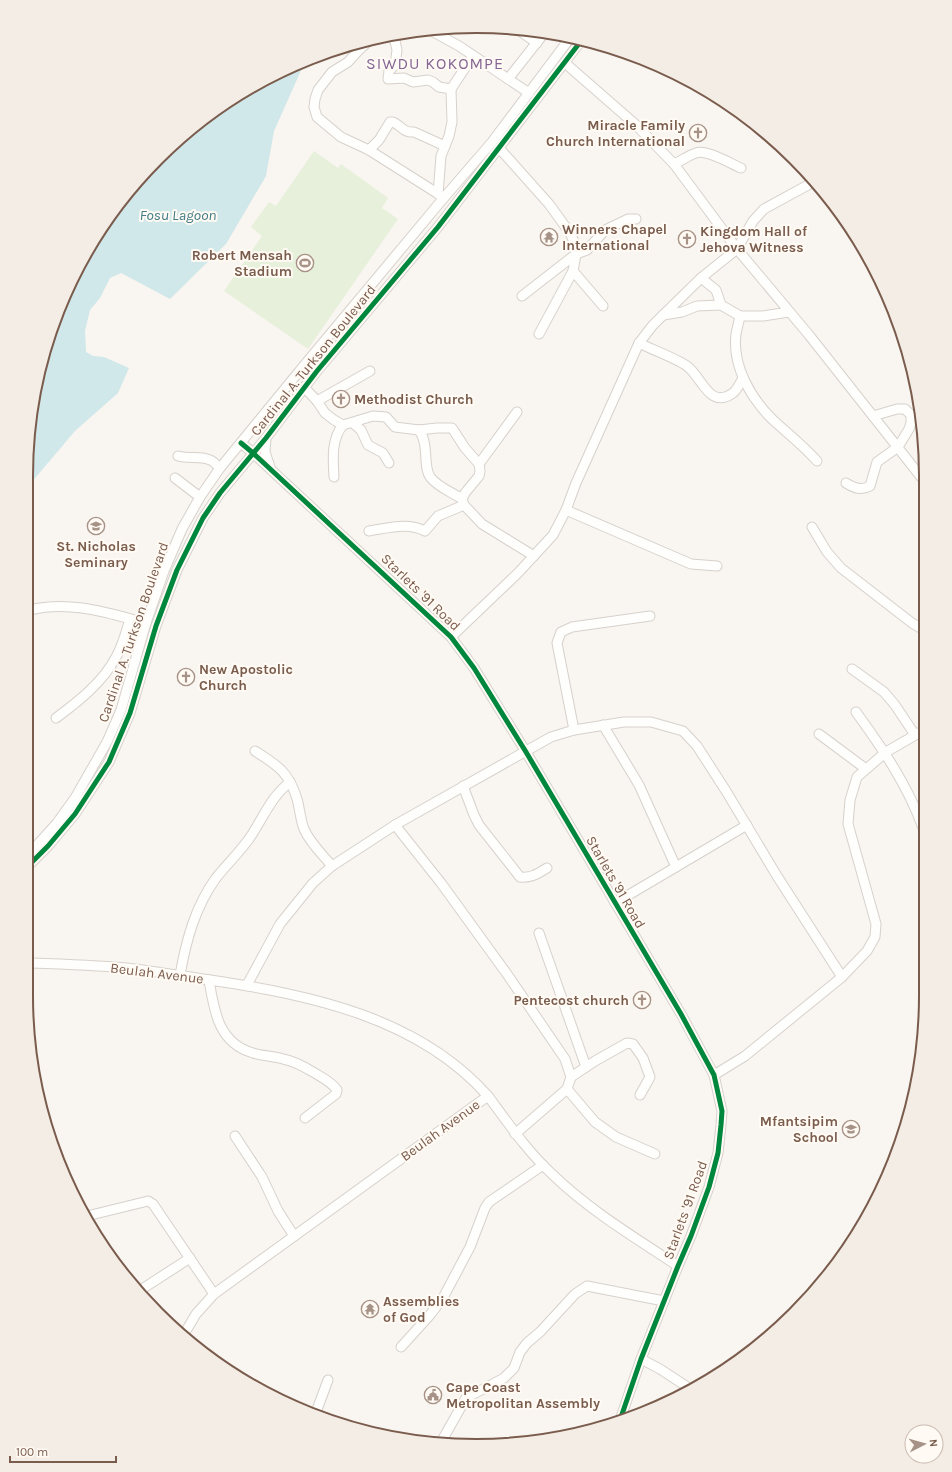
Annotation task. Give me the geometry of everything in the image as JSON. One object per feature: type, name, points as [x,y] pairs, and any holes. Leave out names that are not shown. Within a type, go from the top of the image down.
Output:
[{"type":"street","points":[[438,35],[508,79],[535,90]]},
{"type":"street","points":[[527,36],[537,43]]},
{"type":"street","points":[[508,79],[541,38]]},
{"type":"street","points":[[395,41],[398,50],[395,64],[389,71],[388,79],[404,78],[413,82],[428,80],[439,87],[451,89]]},
{"type":"street","name":"Cardinal A. Turkson Boulevard","points":[[33,861],[75,814],[109,762],[130,713],[156,626],[177,570],[203,518],[220,493],[266,438],[304,387],[438,227],[500,148],[535,90],[567,43]]},
{"type":"street","name":"Cardinal A. Turkson Boulevard","points":[[33,849],[57,823],[75,798],[107,742],[121,710],[146,623],[164,571],[182,529],[200,497],[220,468],[426,219],[440,197],[492,142],[535,90],[565,63],[578,45]]},
{"type":"street","points":[[361,48],[348,62],[332,72],[318,90],[314,107],[317,117],[337,134],[369,150],[440,197]]},
{"type":"street","points":[[440,197],[441,156],[449,136],[452,122],[451,89],[473,56]]},
{"type":"street","points":[[565,63],[636,125],[674,164],[737,249],[809,335],[919,474]]},
{"type":"street","points":[[369,150],[379,140],[390,122],[393,122],[406,132],[414,132],[445,146]]},
{"type":"street","points":[[500,148],[549,204],[570,233],[575,244],[576,254],[573,271],[539,334]]},
{"type":"street","points":[[674,164],[696,152],[702,152],[711,154],[741,168]]},
{"type":"street","points":[[451,637],[518,573],[553,535],[566,510],[576,483],[639,343],[653,325],[702,278],[737,249],[752,221],[764,209],[809,184]]},
{"type":"street","points":[[522,296],[576,254],[587,250],[609,228],[628,219],[636,218]]},
{"type":"street","points":[[426,219],[438,227]]},
{"type":"street","points":[[573,271],[603,306]]},
{"type":"street","points":[[702,278],[716,290],[721,305]]},
{"type":"street","points":[[663,315],[682,312],[697,306],[721,305],[740,316],[763,316],[789,312]]},
{"type":"street","points":[[740,316],[736,335],[738,362],[743,378],[761,407],[817,461]]},
{"type":"street","points":[[639,343],[686,365],[699,379],[711,396],[720,399],[733,393],[743,378]]},
{"type":"street","points":[[306,363],[317,371]]},
{"type":"street","points":[[317,401],[370,371]]},
{"type":"street","points":[[304,387],[317,401],[325,413],[343,425],[353,423],[360,419],[381,416],[389,418],[390,422],[395,427],[419,430],[452,428],[465,448],[479,464],[479,476],[465,492],[463,502]]},
{"type":"street","points":[[846,482],[855,488],[866,488],[870,486],[877,462],[898,447],[911,423],[910,415],[905,409],[897,409],[873,416]]},
{"type":"street","points":[[479,464],[517,412]]},
{"type":"street","points":[[353,423],[361,430],[368,445],[383,453],[389,463]]},
{"type":"street","points":[[334,477],[335,445],[337,436],[343,425]]},
{"type":"street","points":[[419,430],[424,441],[427,470],[431,479],[463,502],[482,524],[534,556]]},
{"type":"street","points":[[266,438],[265,452],[270,469]]},
{"type":"street","name":"Starlets '91 Road","points":[[241,443],[406,593],[451,637],[474,668],[526,752],[681,1014],[714,1075],[722,1110],[718,1153],[709,1187],[691,1236],[641,1359],[622,1413]]},
{"type":"street","points":[[178,456],[211,460],[220,468]]},
{"type":"street","points":[[175,478],[200,497]]},
{"type":"street","points":[[369,531],[408,526],[416,527],[425,531],[431,522],[438,516],[463,502]]},
{"type":"street","points":[[566,510],[691,564],[716,566]]},
{"type":"street","points":[[812,527],[827,552],[841,568],[919,627]]},
{"type":"street","points":[[33,610],[61,605],[146,623]]},
{"type":"street","points":[[574,730],[557,643],[561,632],[572,627],[650,616]]},
{"type":"street","points":[[56,718],[89,691],[110,667],[121,647],[130,619]]},
{"type":"street","points":[[852,669],[884,692],[895,705],[915,735]]},
{"type":"street","points":[[856,712],[886,752],[906,789],[919,819]]},
{"type":"street","points":[[248,985],[280,924],[314,882],[332,866],[395,825],[551,737],[574,730],[624,722],[651,722],[683,731],[697,746],[777,876],[842,977]]},
{"type":"street","points":[[603,725],[639,785],[676,868]]},
{"type":"street","points":[[714,1075],[745,1056],[842,977],[867,952],[875,937],[876,924],[848,824],[850,800],[857,777],[886,752],[919,733]]},
{"type":"street","points":[[819,734],[866,769]]},
{"type":"street","points":[[255,751],[279,767],[290,782],[297,800],[299,814],[304,829],[311,842],[332,866]]},
{"type":"street","points":[[180,975],[185,946],[190,930],[206,895],[225,867],[252,835],[276,794],[290,782]]},
{"type":"street","points":[[463,786],[479,825],[520,877],[529,878],[547,868]]},
{"type":"street","points":[[395,825],[441,883],[565,1059],[571,1077],[567,1089],[515,1134]]},
{"type":"street","points":[[615,903],[747,825]]},
{"type":"street","points":[[539,933],[586,1067]]},
{"type":"street","name":"Beulah Avenue","points":[[33,963],[102,966],[248,985],[314,1000],[356,1012],[388,1024],[430,1047],[455,1064],[474,1080],[488,1096],[214,1294],[196,1314],[186,1331]]},
{"type":"street","points":[[209,980],[213,1006],[217,1019],[231,1042],[240,1049],[299,1064],[335,1087],[337,1090],[336,1094],[305,1118]]},
{"type":"street","points":[[571,1077],[627,1043],[633,1044],[642,1058],[650,1077],[640,1095]]},
{"type":"street","points":[[567,1089],[595,1122],[616,1137],[655,1154]]},
{"type":"street","points":[[488,1096],[515,1134],[543,1165],[573,1192],[615,1225],[678,1266]]},
{"type":"street","points":[[235,1136],[262,1177],[278,1211],[294,1236]]},
{"type":"street","points":[[402,1347],[430,1315],[444,1296],[470,1247],[485,1208],[489,1202],[543,1165]]},
{"type":"street","points":[[91,1215],[144,1202],[151,1202],[214,1294]]},
{"type":"street","points":[[143,1288],[190,1258]]},
{"type":"street","points":[[444,1438],[466,1398],[504,1378],[514,1368],[520,1352],[527,1343],[540,1332],[575,1294],[587,1286],[664,1301]]},
{"type":"street","points":[[641,1359],[660,1369],[686,1386]]},
{"type":"street","points":[[317,1409],[328,1380]]},
{"type":"green space","name":"Robert Mensah Stadium","points":[[314,151],[338,168],[341,164],[388,198],[382,208],[398,219],[308,349],[224,291],[262,236],[251,227],[269,202],[276,206]]},
{"type":"water","name":"Fosu Lagoon","points":[[302,69],[274,131],[266,176],[226,244],[170,299],[121,273],[110,278],[100,298],[90,310],[85,331],[86,352],[93,356],[104,357],[129,368],[118,393],[75,431],[33,480],[37,418],[48,361],[67,306],[92,254],[125,206],[143,184],[184,143],[206,125],[255,92]]},
{"type":"cycle path","points":[[33,861],[75,814],[109,762],[130,713],[156,626],[177,570],[203,518],[220,493],[266,438],[317,371],[438,227],[578,45]]},
{"type":"cycle path","points":[[241,443],[451,637],[474,668],[526,752],[681,1014],[714,1075],[722,1111],[718,1153],[709,1187],[691,1236],[641,1359],[622,1413]]},
{"type":"place","name":"Miracle Family Church International","points":[[698,133]]},
{"type":"place","name":"Winners Chapel International","points":[[549,237]]},
{"type":"place","name":"Kingdom Hall of Jehova Witness","points":[[687,239]]},
{"type":"place","name":"Robert Mensah Stadium","points":[[305,263]]},
{"type":"place","name":"Methodist Church","points":[[341,399]]},
{"type":"place","name":"St. Nicholas Seminary","points":[[96,526]]},
{"type":"place","name":"New Apostolic Church","points":[[186,677]]},
{"type":"place","name":"Pentecost church","points":[[642,1000]]},
{"type":"place","name":"Mfantsipim School","points":[[851,1129]]},
{"type":"place","name":"Assemblies of God","points":[[370,1309]]},
{"type":"place","name":"Cape Coast Metropolitan Assembly","points":[[433,1395]]},
{"type":"district","name":"SIWDU KOKOMPE","points":[[435,63]]}]
